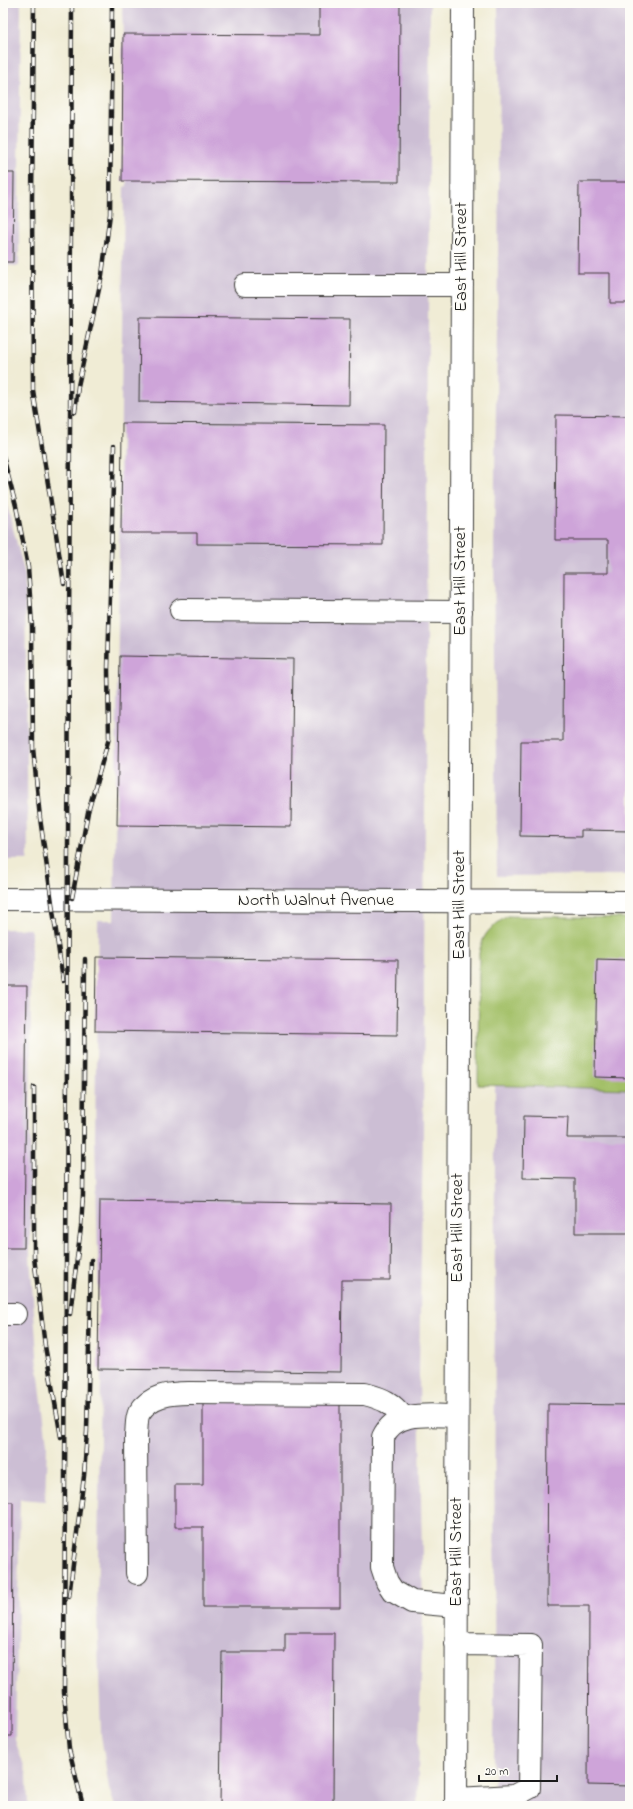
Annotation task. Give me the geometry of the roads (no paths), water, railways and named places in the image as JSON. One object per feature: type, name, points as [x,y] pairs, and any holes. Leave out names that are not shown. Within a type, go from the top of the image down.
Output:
[{"type":"street","name":"East Hill Street","points":[[456,1802],[463,3]]},
{"type":"street","points":[[245,285],[462,285]]},
{"type":"street","points":[[181,610],[461,612]]},
{"type":"street","name":"North Walnut Avenue","points":[[3,899],[630,902]]},
{"type":"street","points":[[137,1573],[136,1435],[138,1414],[147,1404],[158,1397],[169,1393],[365,1394],[386,1400],[395,1407],[404,1418]]},
{"type":"street","points":[[456,1606],[425,1605],[412,1602],[402,1597],[393,1591],[382,1567],[383,1437],[387,1428],[393,1422],[404,1418],[457,1416]]},
{"type":"street","points":[[456,1644],[531,1645],[529,1788],[514,1796],[456,1802]]},
{"type":"railway","points":[[34,3],[32,199],[33,390],[64,584]]},
{"type":"railway","points":[[72,3],[64,1692],[69,1749],[83,1806]]},
{"type":"railway","points":[[75,412],[78,386],[102,275],[110,214],[112,3]]},
{"type":"railway","points":[[72,898],[88,812],[109,738],[108,669],[114,446]]},
{"type":"railway","points":[[3,456],[16,506],[28,567],[32,626],[33,748],[40,818],[63,981]]},
{"type":"railway","points":[[70,1314],[81,1227],[83,1195],[85,959]]},
{"type":"railway","points":[[34,1087],[34,1257],[45,1346],[61,1437]]},
{"type":"railway","points":[[69,1597],[84,1476],[87,1431],[91,1260]]}]
